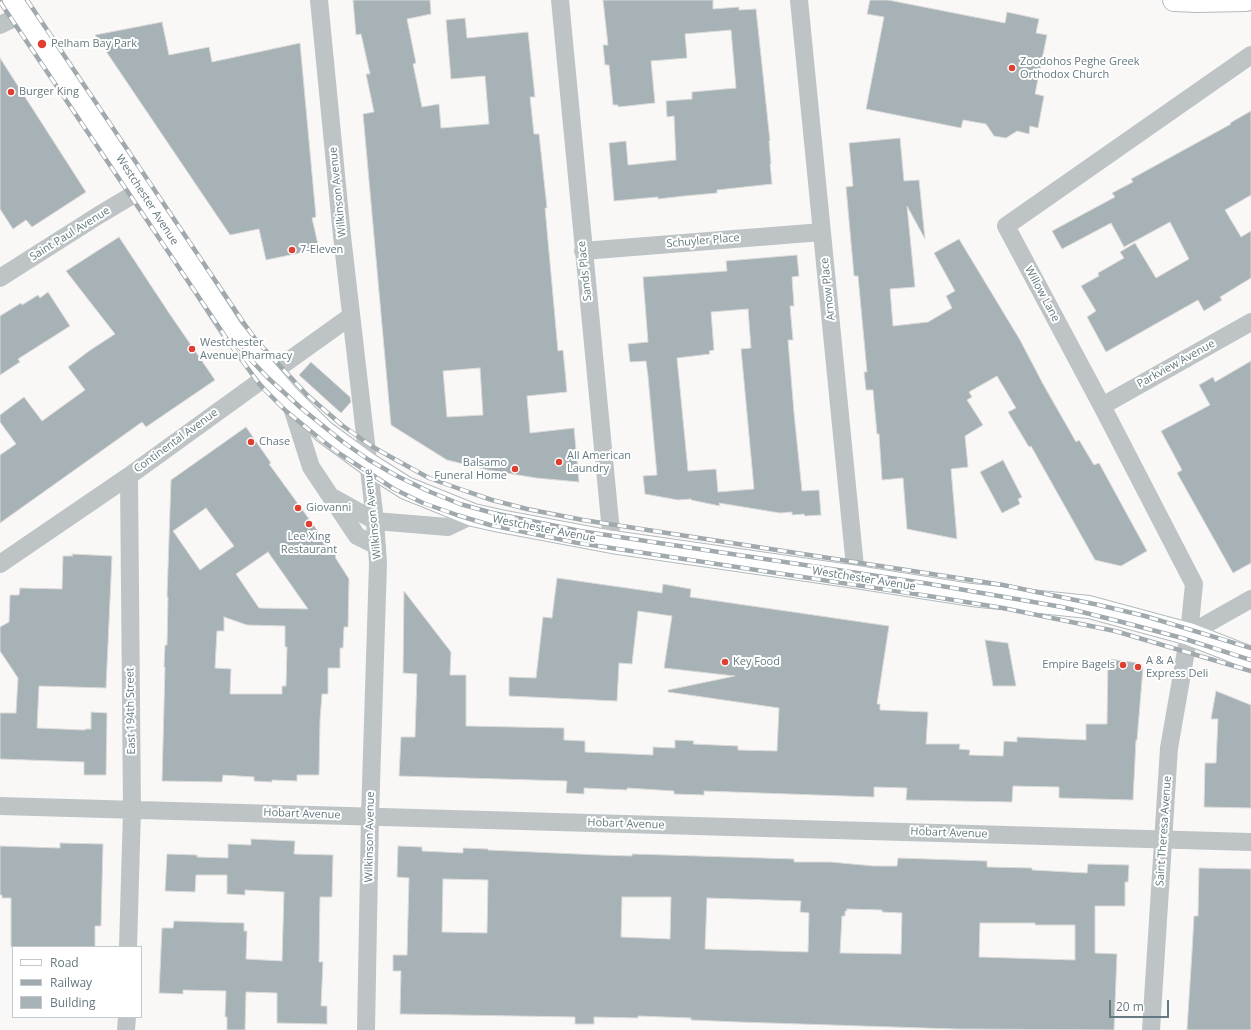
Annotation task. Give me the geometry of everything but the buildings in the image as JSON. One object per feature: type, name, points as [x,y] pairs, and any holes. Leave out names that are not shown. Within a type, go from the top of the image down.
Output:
[{"type":"main road","points":[[1174,0],[1246,0]]},
{"type":"main road","name":"Westchester Avenue","points":[[18,7],[142,190],[232,331],[287,395],[323,431],[368,464],[406,488],[474,515],[612,542],[971,595],[1089,607],[1190,634],[1251,658]]},
{"type":"street","name":"Wilkinson Avenue","points":[[319,0],[342,236],[375,521],[378,563],[370,816],[366,1030]]},
{"type":"street","name":"Sands Place","points":[[560,0],[612,542]]},
{"type":"street","name":"Arnow Place","points":[[799,0],[856,577]]},
{"type":"street","points":[[0,25],[18,7]]},
{"type":"street","name":"Willow Lane","points":[[1190,634],[1194,584],[1102,406],[1006,226],[1251,55]]},
{"type":"street","name":"Saint Paul Avenue","points":[[0,278],[99,215],[142,190]]},
{"type":"street","name":"Schuyler Place","points":[[584,251],[822,232]]},
{"type":"street","name":"Continental Avenue","points":[[0,564],[129,476],[351,316]]},
{"type":"street","name":"Parkview Avenue","points":[[1102,406],[1251,322]]},
{"type":"street","name":"Westchester Avenue","points":[[287,395],[311,467],[357,536],[377,546]]},
{"type":"street","name":"East 194th Street","points":[[128,946],[132,810],[129,476]]},
{"type":"street","name":"Westchester Avenue","points":[[331,497],[375,521],[448,527],[474,515]]},
{"type":"street","points":[[1190,634],[1251,599]]},
{"type":"street","name":"Saint Theresa Avenue","points":[[1151,1030],[1169,748],[1190,634]]},
{"type":"street","name":"Hobart Avenue","points":[[0,806],[1251,842]]},
{"type":"street","points":[[126,1018],[126,1030]]},
{"type":"railway","points":[[27,0],[256,340],[307,395],[343,426],[373,447],[429,478],[492,500],[527,509],[583,520],[1003,585],[1145,616],[1251,648]]},
{"type":"railway","points":[[0,2],[233,348],[260,385],[286,411],[324,442],[394,489],[423,503],[490,525],[578,543],[1003,608],[1115,631],[1251,671]]},
{"type":"railway","points":[[237,345],[267,377],[301,408],[343,442],[369,460],[397,476],[460,504],[493,513],[580,531],[930,584],[1062,607],[1182,638],[1251,660]]},
{"type":"place","name":"Pelham Bay Park","points":[[42,44]]},
{"type":"place","name":"Zoodohos Peghe Greek Orthodox Church","points":[[1012,68]]},
{"type":"place","name":"Burger King","points":[[11,92]]},
{"type":"place","name":"7-Eleven","points":[[292,250]]},
{"type":"place","name":"Westchester Avenue Pharmacy","points":[[192,349]]},
{"type":"place","name":"Chase","points":[[251,442]]},
{"type":"place","name":"All American Laundry","points":[[559,462]]},
{"type":"place","name":"Balsamo Funeral Home","points":[[515,469]]},
{"type":"place","name":"Giovanni","points":[[298,508]]},
{"type":"place","name":"Lee Xing Restaurant","points":[[309,524]]},
{"type":"place","name":"Key Food","points":[[725,662]]},
{"type":"place","name":"Empire Bagels","points":[[1123,665]]},
{"type":"place","name":"A & A Express Deli","points":[[1138,667]]}]
